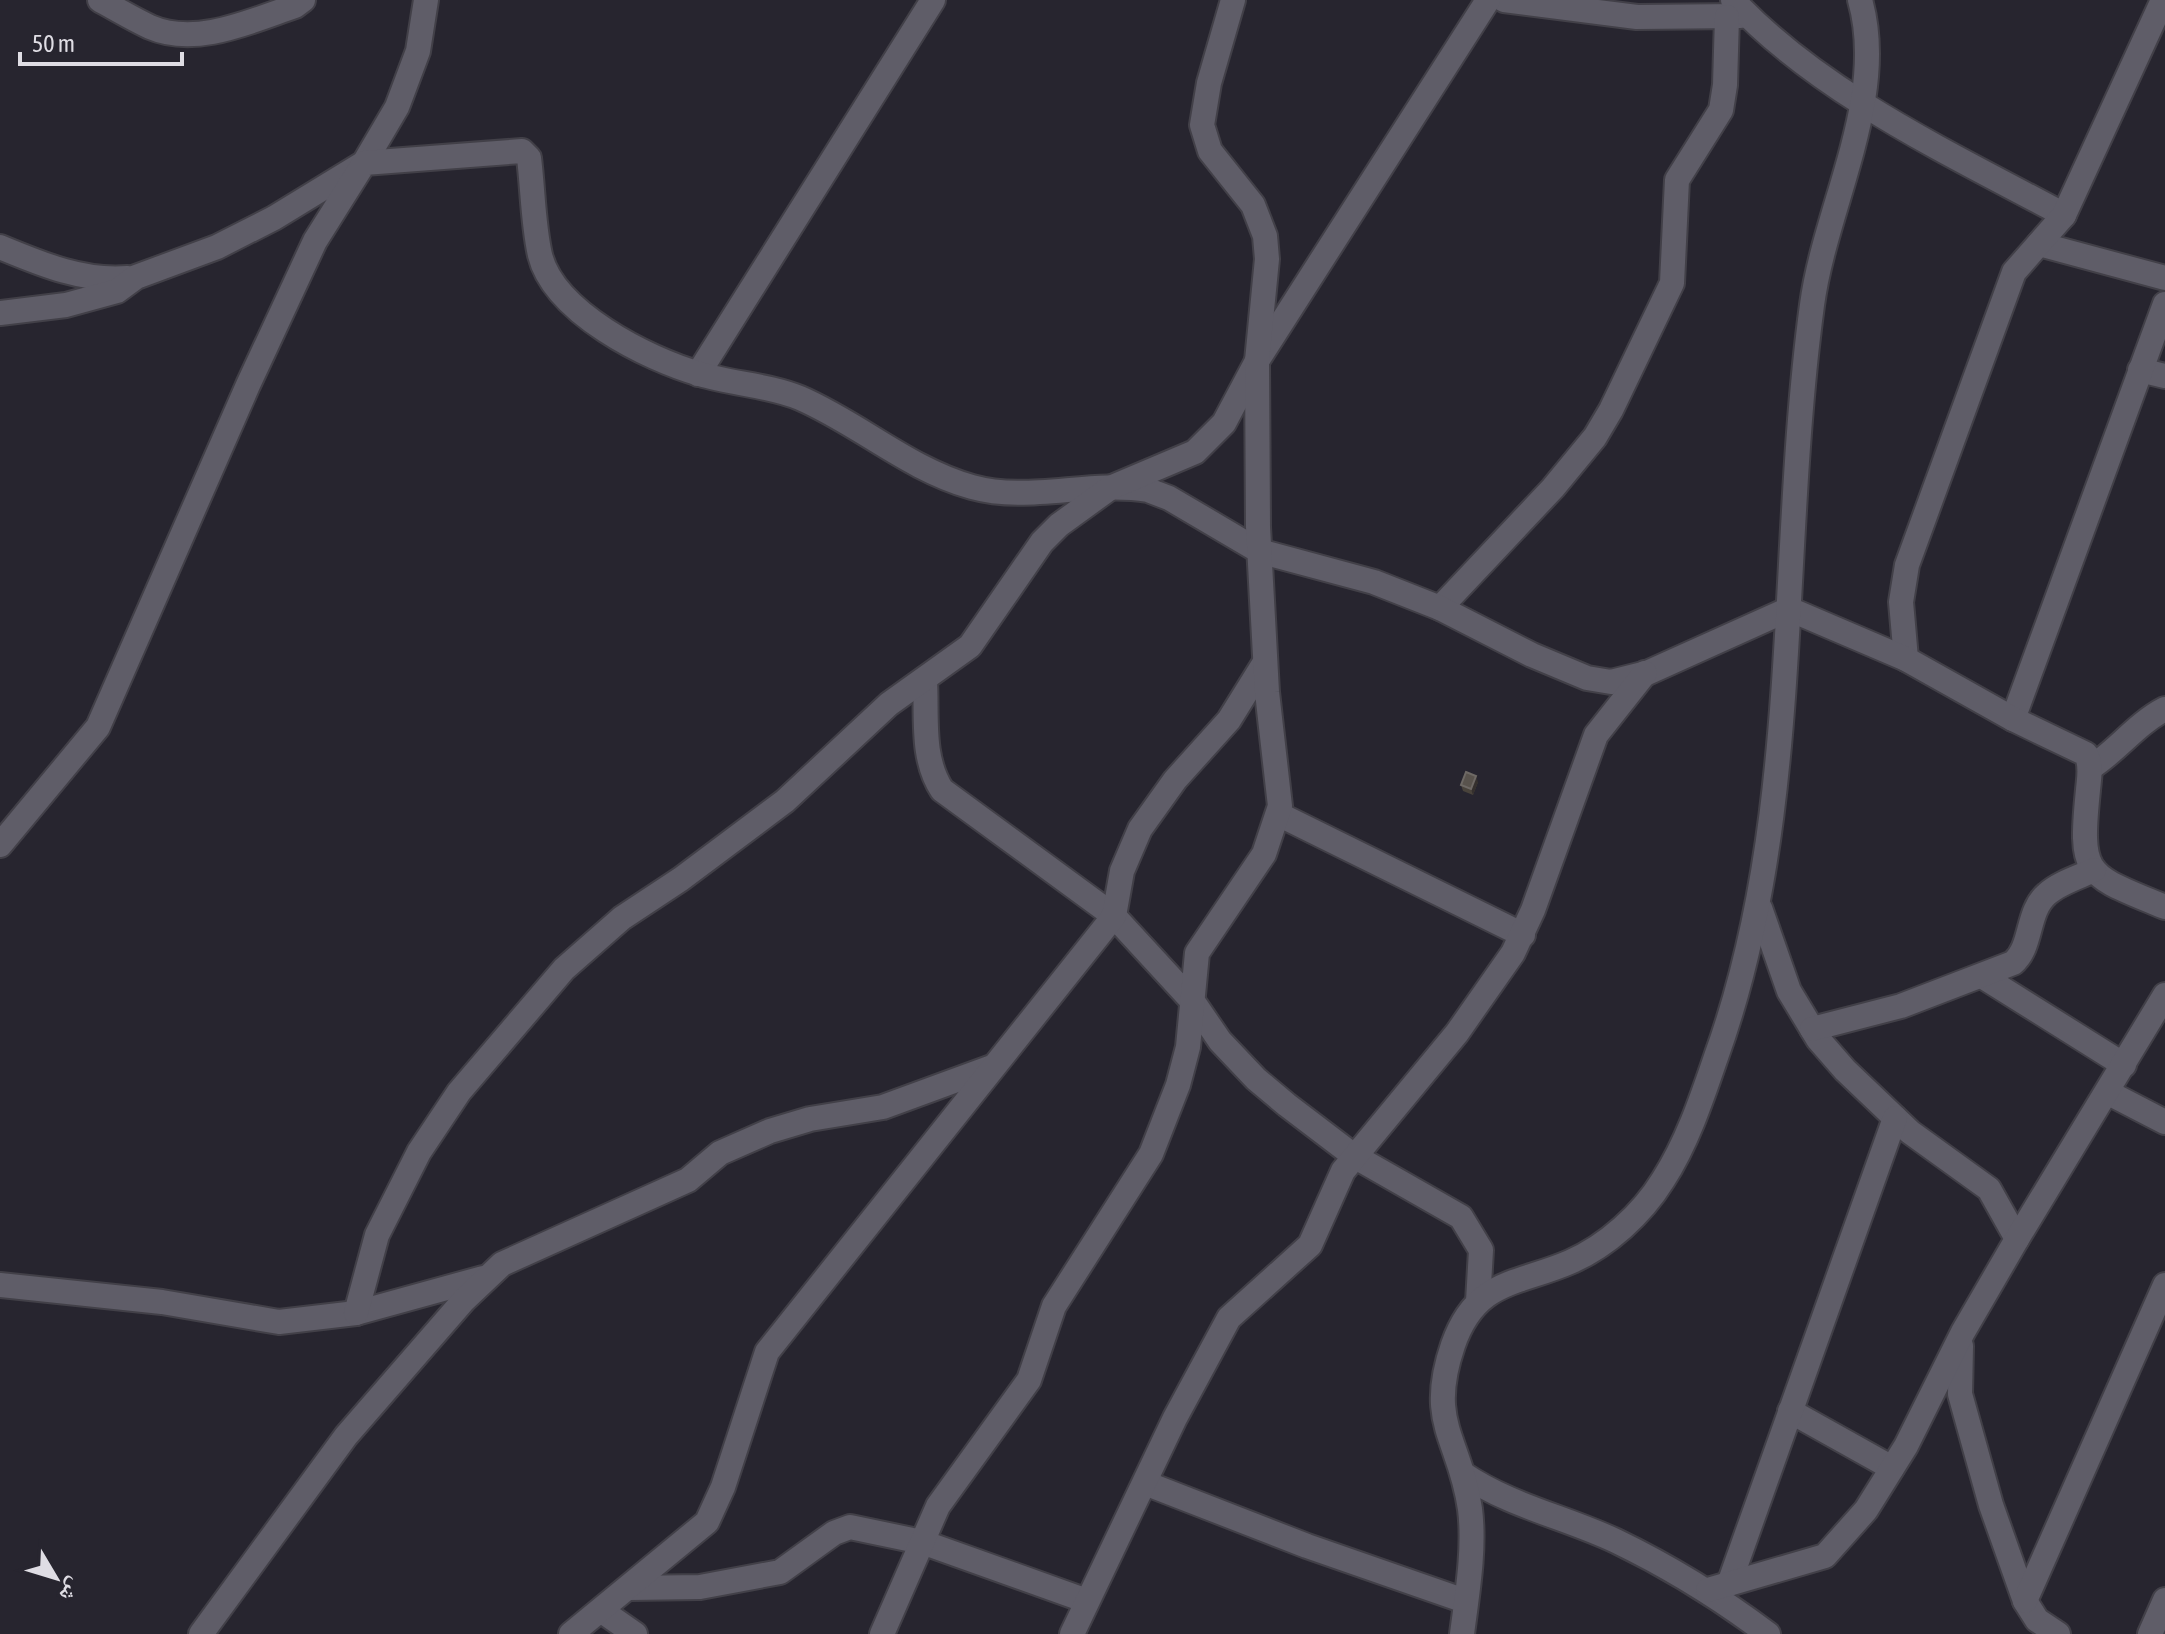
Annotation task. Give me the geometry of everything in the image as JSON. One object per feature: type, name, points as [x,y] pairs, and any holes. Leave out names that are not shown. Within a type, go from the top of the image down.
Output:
[{"type":"street","points":[[100,0],[152,28],[188,33],[227,29],[295,6],[303,0]]},
{"type":"street","points":[[0,845],[98,727],[248,385],[315,241],[364,163],[402,93],[418,51],[426,0]]},
{"type":"street","points":[[698,374],[933,0]]},
{"type":"street","points":[[882,1634],[938,1506],[1029,1380],[1054,1306],[1151,1154],[1178,1085],[1194,1003],[1197,953],[1264,854],[1278,814],[1278,774],[1265,662],[1259,551],[1257,361],[1267,259],[1265,236],[1253,205],[1210,151],[1202,125],[1209,83],[1233,0]]},
{"type":"street","points":[[356,1313],[377,1235],[419,1152],[459,1092],[532,1003],[587,946],[785,801],[889,704],[925,680],[980,634],[1050,532],[1110,488],[1195,452],[1224,423],[1257,361],[1488,0]]},
{"type":"street","points":[[1504,0],[1637,17],[1737,11],[1862,103],[2064,215]]},
{"type":"street","points":[[1463,1633],[1471,1516],[1463,1474],[1443,1424],[1440,1403],[1445,1370],[1455,1339],[1478,1302],[1512,1279],[1571,1262],[1602,1245],[1646,1203],[1663,1181],[1684,1140],[1726,1030],[1759,906],[1786,693],[1797,447],[1813,299],[1862,103],[1870,47],[1860,0]]},
{"type":"street","points":[[1906,659],[1901,602],[1907,565],[2014,272],[2064,215],[2163,0]]},
{"type":"street","points":[[1440,608],[1553,488],[1595,437],[1666,300],[1674,264],[1674,192],[1684,168],[1721,110],[1737,11]]},
{"type":"street","points":[[0,313],[66,305],[117,291],[136,277],[240,235],[364,163],[525,152],[529,158],[540,256],[557,290],[587,320],[698,374],[796,396],[833,413],[899,456],[972,487],[1005,493],[1110,488],[1148,490],[1169,498],[1259,551],[1374,582],[1440,608],[1532,655],[1587,678],[1611,682],[1645,673],[1789,609],[1906,659],[2013,719],[2086,754],[2090,768],[2083,844],[2094,870],[2113,885],[2165,907]]},
{"type":"street","points":[[2039,244],[2165,278]]},
{"type":"street","points":[[0,247],[47,266],[105,280],[136,277]]},
{"type":"street","points":[[2013,719],[2165,304]]},
{"type":"street","points":[[2140,370],[2165,376]]},
{"type":"street","points":[[571,1634],[707,1522],[723,1487],[767,1352],[1114,916],[1122,871],[1140,829],[1175,780],[1229,720],[1265,662]]},
{"type":"street","points":[[1072,1634],[1229,1318],[1310,1245],[1335,1184],[1354,1156],[1457,1033],[1523,935],[1596,735],[1645,673]]},
{"type":"street","points":[[925,680],[928,759],[931,774],[942,790],[1114,916],[1194,1003],[1220,1041],[1256,1079],[1354,1156],[1461,1217],[1481,1250],[1478,1302]]},
{"type":"street","points":[[2090,768],[2145,721],[2165,709]]},
{"type":"street","points":[[1278,814],[1523,935]]},
{"type":"street","points":[[1812,1029],[1901,1006],[2018,959],[2032,917],[2048,893],[2094,870]]},
{"type":"street","points":[[1759,906],[1789,991],[1812,1029],[1845,1070],[1895,1118],[1989,1189],[2017,1239]]},
{"type":"street","points":[[1982,976],[2124,1065]]},
{"type":"street","points":[[1719,1587],[1825,1556],[1866,1510],[1892,1468],[1963,1332],[2165,995]]},
{"type":"street","points":[[0,1285],[162,1302],[279,1322],[356,1313],[485,1278],[537,1246],[688,1180],[720,1153],[760,1135],[810,1119],[883,1107],[995,1067]]},
{"type":"street","points":[[2107,1092],[2165,1122]]},
{"type":"street","points":[[1719,1587],[1790,1411],[1895,1118]]},
{"type":"street","points":[[201,1634],[346,1436],[485,1278]]},
{"type":"street","points":[[2025,1601],[2165,1285]]},
{"type":"street","points":[[1963,1332],[1958,1366],[1960,1394],[1991,1505],[2025,1601],[2037,1620],[2058,1634]]},
{"type":"street","points":[[1790,1411],[1892,1468]]},
{"type":"street","points":[[1463,1474],[1512,1502],[1614,1540],[1719,1587],[1768,1634]]},
{"type":"street","points":[[1145,1483],[1307,1546],[1465,1601]]},
{"type":"street","points":[[629,1588],[700,1587],[780,1572],[834,1533],[850,1527],[922,1542],[1087,1601]]},
{"type":"street","points":[[2150,1634],[2165,1600]]},
{"type":"street","points":[[602,1611],[635,1634]]},
{"type":"building","points":[[1466,772],[1476,776],[1471,789],[1461,785]]}]
